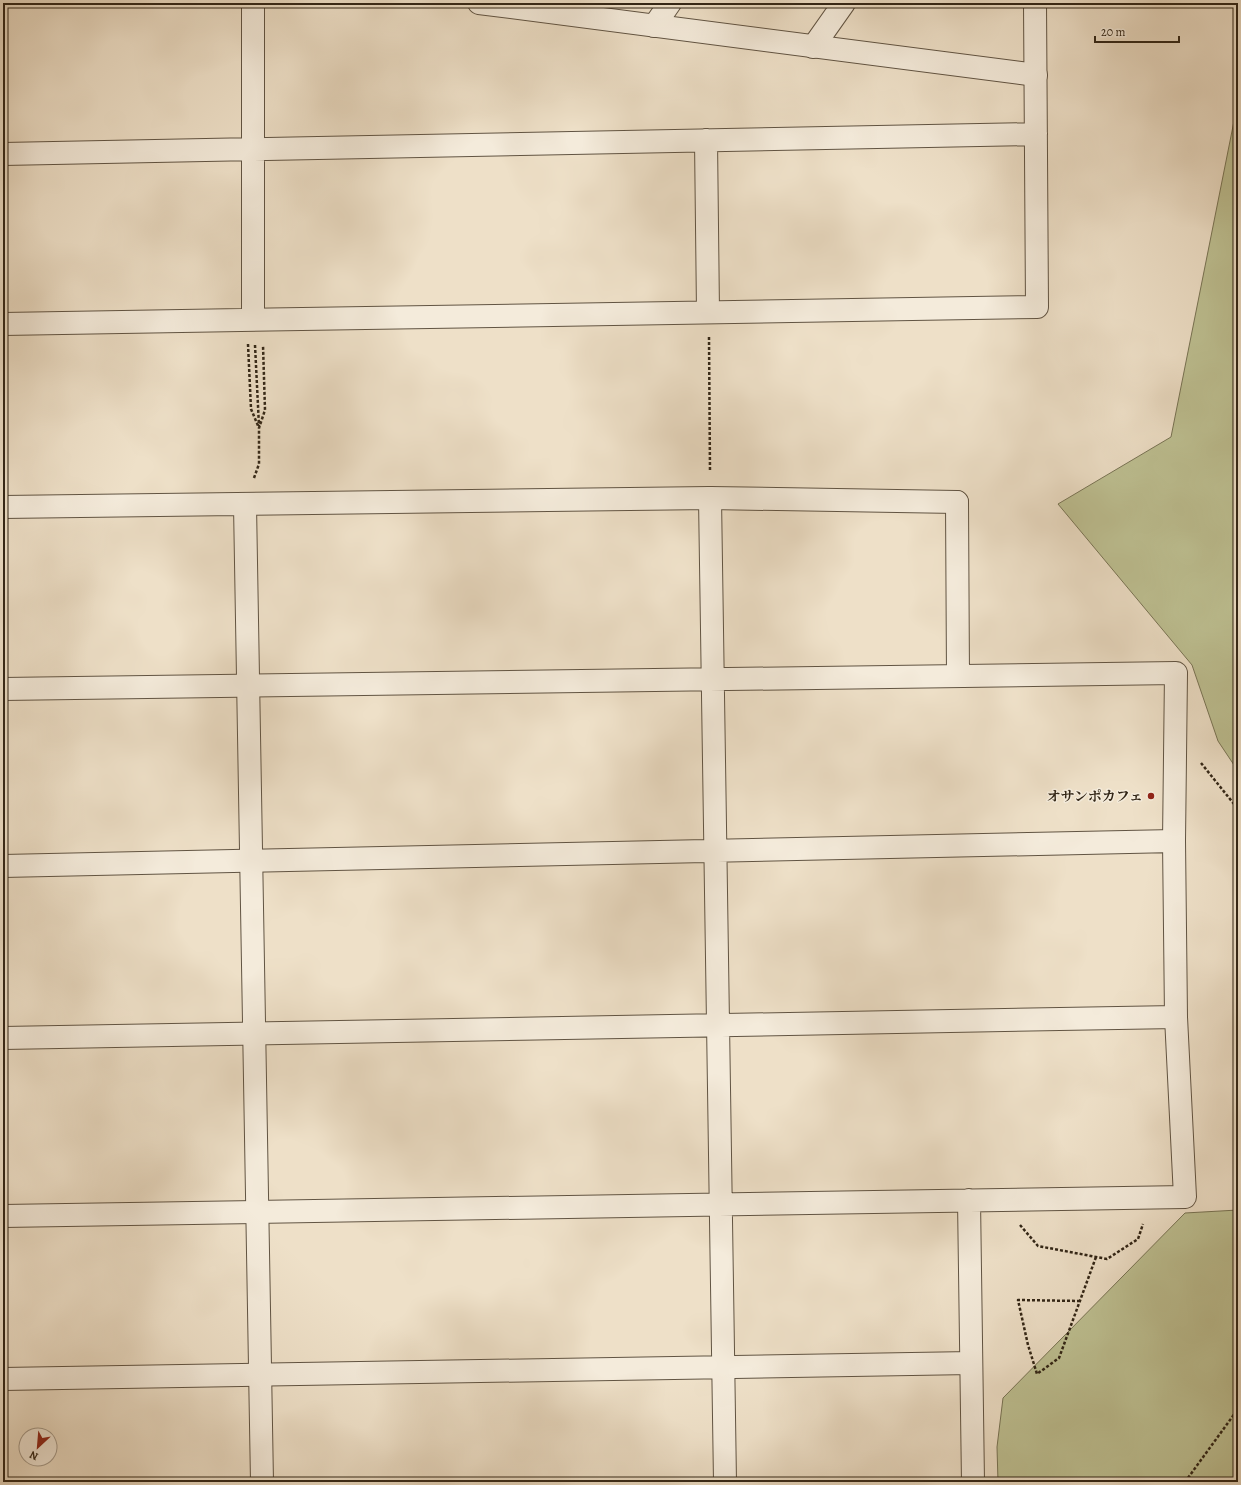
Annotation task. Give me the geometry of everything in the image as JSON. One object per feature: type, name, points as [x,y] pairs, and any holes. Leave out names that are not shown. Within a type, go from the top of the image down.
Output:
[{"type":"street","points":[[253,3],[254,319]]},
{"type":"street","points":[[486,3],[1036,75]]},
{"type":"street","points":[[654,26],[670,3]]},
{"type":"street","points":[[813,46],[844,3]]},
{"type":"street","points":[[3,324],[1037,307],[1035,3]]},
{"type":"street","points":[[3,154],[1036,134]]},
{"type":"street","points":[[706,140],[708,312]]},
{"type":"street","points":[[710,498],[725,1482]]},
{"type":"street","points":[[3,507],[710,498],[957,502],[958,676]]},
{"type":"street","points":[[245,505],[262,1482]]},
{"type":"street","points":[[3,689],[1176,673],[1174,841],[1176,1017],[1185,1197],[3,1216]]},
{"type":"street","points":[[3,866],[1174,841]]},
{"type":"street","points":[[3,1038],[1176,1017]]},
{"type":"street","points":[[969,1200],[973,1482]]},
{"type":"street","points":[[3,1379],[971,1363]]},
{"type":"path","points":[[708,312],[710,498]]},
{"type":"path","points":[[254,319],[251,409],[259,428]]},
{"type":"path","points":[[254,319],[265,410],[259,428]]},
{"type":"path","points":[[245,505],[259,464],[259,428],[254,319]]},
{"type":"path","points":[[1199,762],[1238,810]]},
{"type":"path","points":[[1021,1199],[1020,1226],[1038,1246],[1107,1259],[1138,1239],[1153,1197]]},
{"type":"path","points":[[1080,1301],[1018,1300],[1028,1345],[1037,1374],[1059,1358],[1080,1301],[1096,1257]]},
{"type":"path","points":[[1185,1482],[1238,1409]]},
{"type":"green space","points":[[1238,101],[1238,771],[1218,741],[1192,665],[1058,504],[1171,437]]},
{"type":"green space","points":[[1238,1210],[1238,1482],[998,1482],[997,1447],[1003,1398],[1185,1213]]},
{"type":"place","name":"オサンポカフェ","points":[[1151,796]]}]
